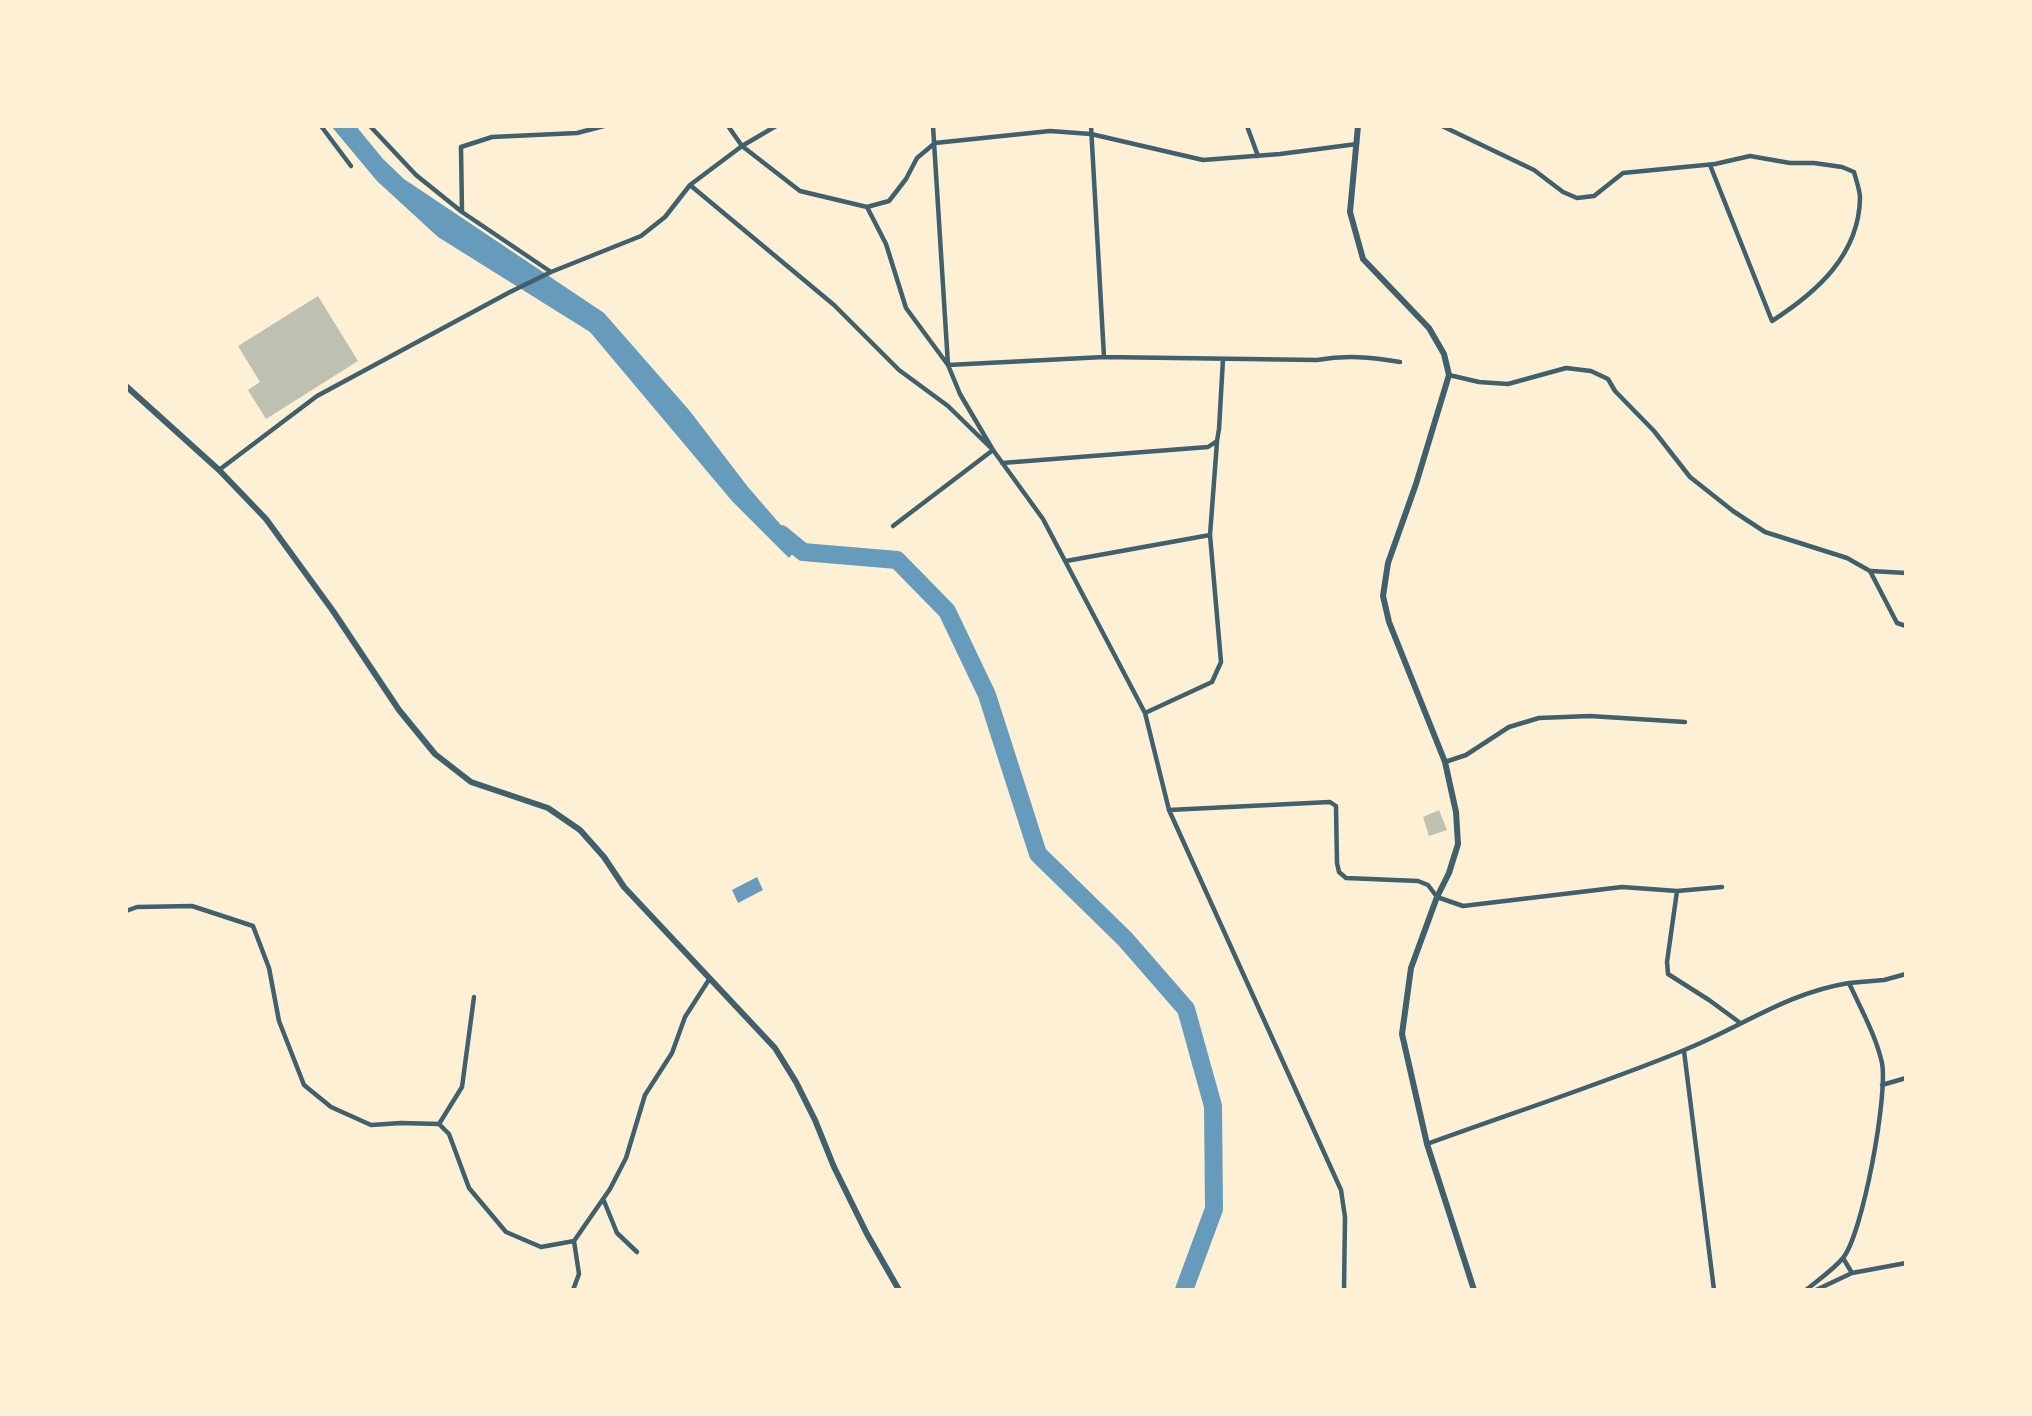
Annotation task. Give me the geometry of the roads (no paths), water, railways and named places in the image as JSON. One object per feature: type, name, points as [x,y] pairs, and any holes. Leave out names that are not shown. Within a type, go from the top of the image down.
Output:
[{"type":"street","points":[[321,126],[351,166]]},
{"type":"street","points":[[370,126],[416,175],[462,212],[551,272]]},
{"type":"street","points":[[462,212],[461,147],[492,137],[577,134],[604,126]]},
{"type":"street","points":[[728,126],[742,146],[800,191],[867,207],[889,201],[906,179],[917,158],[935,143],[1050,131],[1091,134],[1203,160],[1357,144]]},
{"type":"street","points":[[219,470],[317,396],[510,292],[551,272],[641,236],[665,217],[690,185],[742,146],[776,126]]},
{"type":"street","points":[[933,126],[948,365]]},
{"type":"street","points":[[1091,126],[1104,357]]},
{"type":"street","points":[[1247,126],[1258,156]]},
{"type":"street","points":[[1359,126],[1350,212],[1363,259],[1429,328],[1444,354],[1449,375],[1416,484],[1388,563],[1383,596],[1389,622],[1445,762],[1455,812],[1458,844],[1450,873],[1437,897],[1411,968],[1402,1034],[1427,1144],[1474,1290]]},
{"type":"street","points":[[1441,126],[1534,170],[1563,192],[1577,198],[1594,195],[1623,173],[1710,165],[1750,156],[1790,163],[1842,167],[1854,172],[1860,196],[1855,233],[1849,248],[1837,268],[1798,304],[1772,321],[1710,165]]},
{"type":"street","points":[[690,185],[834,304],[899,370],[948,406],[993,450]]},
{"type":"street","points":[[867,207],[886,244],[906,308],[948,365],[960,394],[993,450],[1043,519],[1145,713],[1169,810],[1341,1190],[1345,1217],[1344,1290]]},
{"type":"street","points":[[948,365],[1104,357],[1317,360],[1339,356],[1368,356],[1400,362]]},
{"type":"street","points":[[1145,713],[1212,682],[1221,662],[1210,535],[1223,359]]},
{"type":"street","points":[[1449,375],[1479,382],[1508,384],[1566,368],[1591,371],[1608,379],[1615,391],[1654,432],[1690,477],[1765,532],[1847,558],[1870,571],[1906,573]]},
{"type":"street","points":[[126,386],[219,470],[266,519],[399,710],[435,754],[471,782],[548,808],[580,830],[604,857],[624,887],[775,1048],[796,1082],[867,1234],[899,1290]]},
{"type":"street","points":[[1002,463],[1208,447],[1217,441]]},
{"type":"street","points":[[893,526],[993,450]]},
{"type":"street","points":[[1066,561],[1210,535]]},
{"type":"street","points":[[1870,571],[1897,623],[1906,626]]},
{"type":"street","points":[[1445,762],[1466,755],[1509,727],[1539,718],[1590,716],[1685,723]]},
{"type":"street","points":[[1169,810],[1330,802],[1336,806],[1337,863],[1339,872],[1346,878],[1418,881],[1428,885],[1437,897],[1463,906],[1622,887],[1676,891],[1722,887]]},
{"type":"street","points":[[1676,891],[1667,962],[1668,974],[1739,1022]]},
{"type":"street","points":[[126,911],[137,907],[192,906],[253,926],[268,968],[279,1021],[304,1085],[331,1107],[371,1125],[439,1124],[449,1134],[469,1188],[506,1232],[541,1247],[574,1241],[604,1200],[626,1158],[645,1095],[672,1053],[685,1017],[710,978]]},
{"type":"street","points":[[1427,1144],[1684,1051],[1794,996],[1828,986],[1884,980],[1906,974]]},
{"type":"street","points":[[1807,1290],[1843,1258],[1853,1240],[1866,1191],[1881,1104],[1882,1065],[1868,1024],[1849,983]]},
{"type":"street","points":[[439,1124],[463,1087],[474,997]]},
{"type":"street","points":[[1684,1051],[1714,1290]]},
{"type":"street","points":[[1882,1085],[1906,1078]]},
{"type":"street","points":[[604,1200],[617,1233],[637,1252]]},
{"type":"street","points":[[573,1290],[579,1274],[574,1241]]},
{"type":"street","points":[[1843,1258],[1852,1273]]},
{"type":"street","points":[[1816,1290],[1852,1273],[1906,1263]]},
{"type":"water","points":[[331,126],[356,126],[383,159],[404,179],[604,313],[689,410],[748,487],[799,546],[789,558],[732,501],[590,332],[438,237],[377,181]]},
{"type":"water","points":[[757,877],[763,890],[738,903],[732,890]]},
{"type":"waterway","points":[[781,534],[803,552],[897,560],[947,611],[987,695],[1038,854],[1125,939],[1186,1009],[1213,1106],[1214,1209],[1184,1290]]}]
